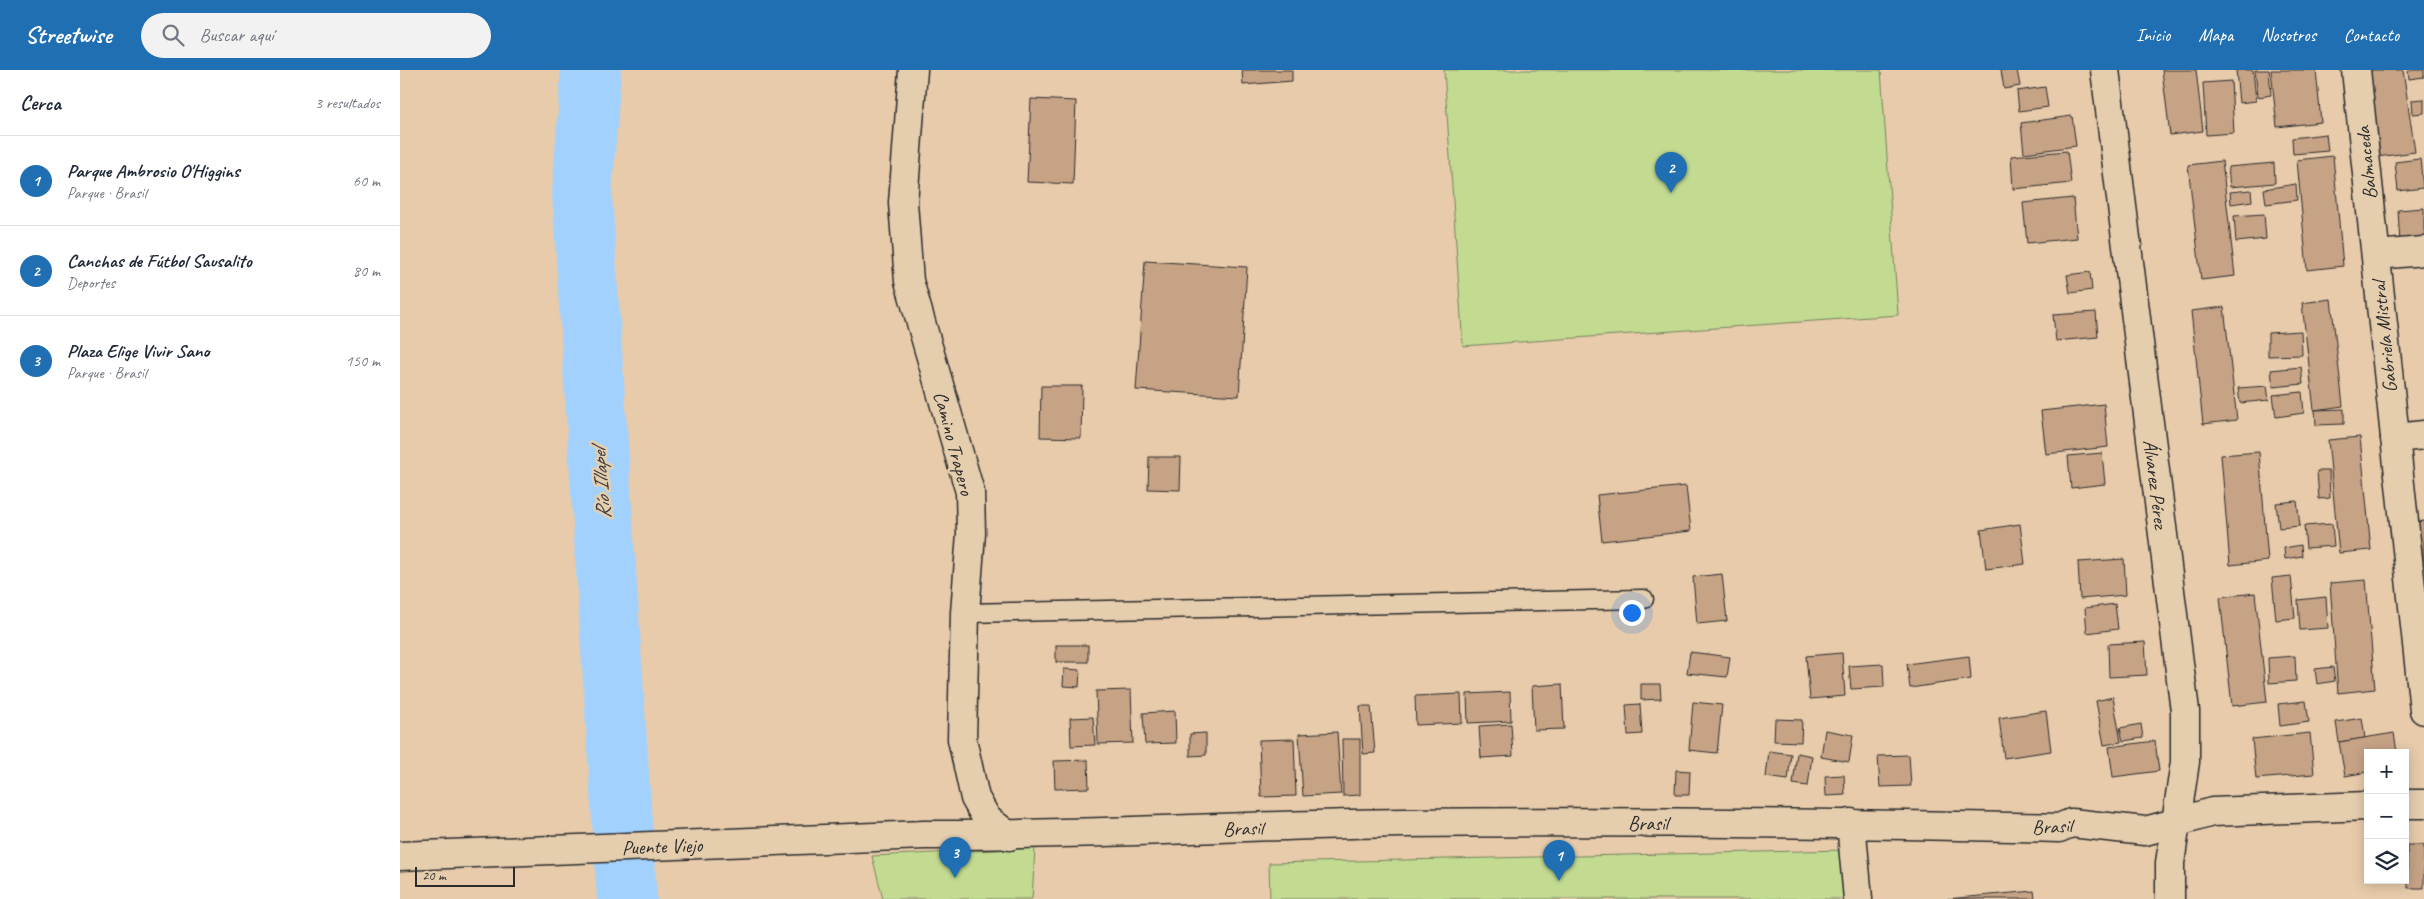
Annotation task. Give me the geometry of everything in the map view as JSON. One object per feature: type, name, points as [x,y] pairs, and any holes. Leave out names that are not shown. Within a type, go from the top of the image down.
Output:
[{"type":"street","name":"Camino Trapero","points":[[913,70],[903,204],[910,281],[970,492],[971,533],[965,613],[962,739],[968,774],[975,798],[987,819],[1008,836]]},
{"type":"street","name":"Álvarez Pérez","points":[[2105,70],[2185,711],[2185,762],[2170,863],[2170,899]]},
{"type":"street","name":"Balmaceda","points":[[2356,70],[2376,255]]},
{"type":"street","name":"Gabriela Mistral","points":[[2424,251],[2376,255],[2424,710]]},
{"type":"street","points":[[2395,438],[2424,435]]},
{"type":"street","points":[[2409,804],[2424,804]]},
{"type":"street","name":"Brasil","points":[[924,836],[1008,836],[1401,823],[1851,823],[2059,828],[2071,823],[2145,831],[2212,812],[2364,806]]},
{"type":"street","points":[[1851,823],[1858,899]]},
{"type":"street","name":"Puente Viejo","points":[[400,856],[924,836]]},
{"type":"lane","points":[[965,613],[1644,599]]},
{"type":"green space","points":[[1444,70],[1881,70],[1898,315],[1463,346]]},
{"type":"green space","points":[[1035,848],[1032,899],[883,899],[872,856]]},
{"type":"green space","points":[[1846,850],[1849,899],[1270,899],[1269,863]]},
{"type":"building","points":[[1242,70],[1292,70],[1292,81],[1243,85]]},
{"type":"building","points":[[2001,70],[2017,70],[2020,86],[2004,89]]},
{"type":"building","points":[[2162,70],[2196,70],[2203,131],[2170,135]]},
{"type":"building","points":[[2236,70],[2253,70],[2256,101],[2239,103]]},
{"type":"building","points":[[2255,70],[2269,70],[2271,95],[2258,97]]},
{"type":"building","points":[[2271,70],[2316,70],[2321,122],[2277,127]]},
{"type":"building","points":[[2365,70],[2403,70],[2415,152],[2377,157]]},
{"type":"building","points":[[2408,70],[2424,70],[2424,77],[2409,79]]},
{"type":"building","points":[[2231,81],[2234,133],[2206,135],[2203,83]]},
{"type":"building","points":[[2045,87],[2048,107],[2019,111],[2017,91]]},
{"type":"building","points":[[1031,99],[1076,101],[1073,184],[1027,182]]},
{"type":"building","points":[[2424,99],[2424,113],[2413,114],[2412,100]]},
{"type":"building","points":[[2072,116],[2076,146],[2024,153],[2021,123]]},
{"type":"building","points":[[2326,134],[2328,151],[2293,154],[2292,138]]},
{"type":"building","points":[[2067,151],[2071,183],[2013,189],[2011,156]]},
{"type":"building","points":[[2333,156],[2343,266],[2307,270],[2297,160]]},
{"type":"building","points":[[2420,159],[2423,188],[2398,191],[2395,162]]},
{"type":"building","points":[[2222,161],[2235,276],[2201,280],[2188,165]]},
{"type":"building","points":[[2274,163],[2275,183],[2230,187],[2228,167]]},
{"type":"building","points":[[2296,184],[2297,200],[2266,204],[2264,189]]},
{"type":"building","points":[[2251,190],[2252,201],[2231,204],[2230,192]]},
{"type":"building","points":[[2073,198],[2077,238],[2027,243],[2023,203]]},
{"type":"building","points":[[2424,208],[2424,242],[2400,244],[2398,210]]},
{"type":"building","points":[[2264,214],[2266,239],[2236,242],[2234,216]]},
{"type":"building","points":[[1145,261],[1247,267],[1239,396],[1136,390]]},
{"type":"building","points":[[2090,272],[2092,290],[2070,293],[2067,275]]},
{"type":"building","points":[[2331,299],[2343,406],[2314,410],[2302,303]]},
{"type":"building","points":[[2224,307],[2237,420],[2203,424],[2191,311]]},
{"type":"building","points":[[2096,312],[2098,337],[2056,341],[2053,315]]},
{"type":"building","points":[[2301,331],[2302,355],[2268,356],[2268,333]]},
{"type":"building","points":[[2301,367],[2303,384],[2273,387],[2271,370]]},
{"type":"building","points":[[1041,386],[1082,386],[1081,438],[1040,437]]},
{"type":"building","points":[[2267,386],[2269,400],[2240,403],[2238,388]]},
{"type":"building","points":[[2302,392],[2304,413],[2276,417],[2273,395]]},
{"type":"building","points":[[2104,404],[2108,447],[2046,454],[2041,411]]},
{"type":"building","points":[[2344,409],[2344,424],[2316,425],[2315,410]]},
{"type":"building","points":[[2360,437],[2371,550],[2339,553],[2328,440]]},
{"type":"building","points":[[2259,452],[2268,561],[2230,565],[2221,455]]},
{"type":"building","points":[[2102,453],[2105,484],[2071,488],[2068,456]]},
{"type":"building","points":[[1149,457],[1181,457],[1180,490],[1148,489]]},
{"type":"building","points":[[2317,471],[2329,471],[2330,498],[2319,499]]},
{"type":"building","points":[[1686,486],[1691,531],[1602,541],[1597,495]]},
{"type":"building","points":[[2297,501],[2300,526],[2279,528],[2276,503]]},
{"type":"building","points":[[2424,521],[2424,598],[2416,522]]},
{"type":"building","points":[[2020,524],[2025,564],[1986,569],[1981,530]]},
{"type":"building","points":[[2332,524],[2334,546],[2306,548],[2304,526]]},
{"type":"building","points":[[2301,545],[2302,556],[2285,559],[2284,548]]},
{"type":"building","points":[[2124,559],[2126,595],[2080,599],[2078,562]]},
{"type":"building","points":[[1722,574],[1727,621],[1697,624],[1693,577]]},
{"type":"building","points":[[2291,576],[2295,618],[2276,620],[2272,578]]},
{"type":"building","points":[[2366,580],[2375,689],[2338,693],[2330,583]]},
{"type":"building","points":[[2255,593],[2267,702],[2232,706],[2220,597]]},
{"type":"building","points":[[2326,597],[2328,628],[2300,630],[2298,600]]},
{"type":"building","points":[[2115,604],[2118,629],[2087,633],[2085,608]]},
{"type":"building","points":[[2145,642],[2147,675],[2109,677],[2108,644]]},
{"type":"building","points":[[1056,645],[1088,645],[1088,662],[1056,662]]},
{"type":"building","points":[[1690,652],[1730,657],[1727,677],[1687,673]]},
{"type":"building","points":[[1842,653],[1845,696],[1810,699],[1806,656]]},
{"type":"building","points":[[1969,656],[1971,679],[1910,688],[1907,664]]},
{"type":"building","points":[[2295,656],[2296,681],[2269,683],[2268,658]]},
{"type":"building","points":[[1883,664],[1884,687],[1851,689],[1849,666]]},
{"type":"building","points":[[2333,667],[2335,681],[2317,684],[2315,669]]},
{"type":"building","points":[[1064,669],[1080,670],[1079,687],[1063,686]]},
{"type":"building","points":[[1562,684],[1564,729],[1534,730],[1532,686]]},
{"type":"building","points":[[1641,684],[1660,684],[1661,699],[1641,700]]},
{"type":"building","points":[[1131,690],[1133,743],[1098,744],[1096,691]]},
{"type":"building","points":[[1510,692],[1511,721],[1468,723],[1467,694]]},
{"type":"building","points":[[1461,694],[1462,723],[1416,725],[1415,696]]},
{"type":"building","points":[[2113,697],[2121,742],[2104,745],[2096,701]]},
{"type":"building","points":[[2306,701],[2309,722],[2280,726],[2278,704]]},
{"type":"building","points":[[1693,702],[1722,705],[1717,753],[1689,750]]},
{"type":"building","points":[[1640,704],[1642,734],[1628,735],[1626,705]]},
{"type":"building","points":[[1360,706],[1371,706],[1375,753],[1363,754]]},
{"type":"building","points":[[1175,711],[1176,743],[1145,744],[1143,713]]},
{"type":"building","points":[[2046,711],[2051,751],[2004,758],[1999,718]]},
{"type":"building","points":[[1093,717],[1095,745],[1071,746],[1070,718]]},
{"type":"building","points":[[2362,718],[2365,738],[2339,742],[2336,722]]},
{"type":"building","points":[[1775,719],[1802,720],[1801,742],[1774,741]]},
{"type":"building","points":[[1511,724],[1513,756],[1481,758],[1479,726]]},
{"type":"building","points":[[2141,724],[2143,738],[2123,741],[2120,728]]},
{"type":"building","points":[[1825,730],[1853,735],[1849,762],[1821,757]]},
{"type":"building","points":[[1337,732],[1341,794],[1303,796],[1299,734]]},
{"type":"building","points":[[1206,733],[1206,755],[1190,756],[1190,734]]},
{"type":"building","points":[[2310,733],[2314,774],[2256,779],[2252,739]]},
{"type":"building","points":[[2394,733],[2396,749],[2364,749],[2364,773],[2345,776],[2339,742]]},
{"type":"building","points":[[1294,739],[1296,796],[1261,797],[1259,740]]},
{"type":"building","points":[[1342,739],[1360,739],[1360,795],[1343,796]]},
{"type":"building","points":[[2155,741],[2159,771],[2113,777],[2109,747]]},
{"type":"building","points":[[1769,751],[1791,754],[1788,780],[1766,777]]},
{"type":"building","points":[[1797,753],[1812,756],[1808,786],[1793,784]]},
{"type":"building","points":[[1909,755],[1911,786],[1880,787],[1878,756]]},
{"type":"building","points":[[1088,760],[1089,788],[1055,789],[1054,761]]},
{"type":"building","points":[[1676,770],[1690,771],[1689,795],[1675,795]]},
{"type":"building","points":[[1844,775],[1845,795],[1826,796],[1825,776]]},
{"type":"building","points":[[2409,845],[2424,845],[2424,888],[2408,888]]},
{"type":"building","points":[[2034,891],[2035,899],[1947,899]]},
{"type":"waterway","name":"Río Illapel","points":[[591,70],[582,194],[627,899]]},
{"type":"place","name":"Canchas de Fútbol Sausalito","points":[[1671,193]]},
{"type":"place","name":"Plaza Elige Vivir Sano","points":[[955,878]]},
{"type":"place","name":"Parque Ambrosio O'Higgins","points":[[1559,881]]}]
